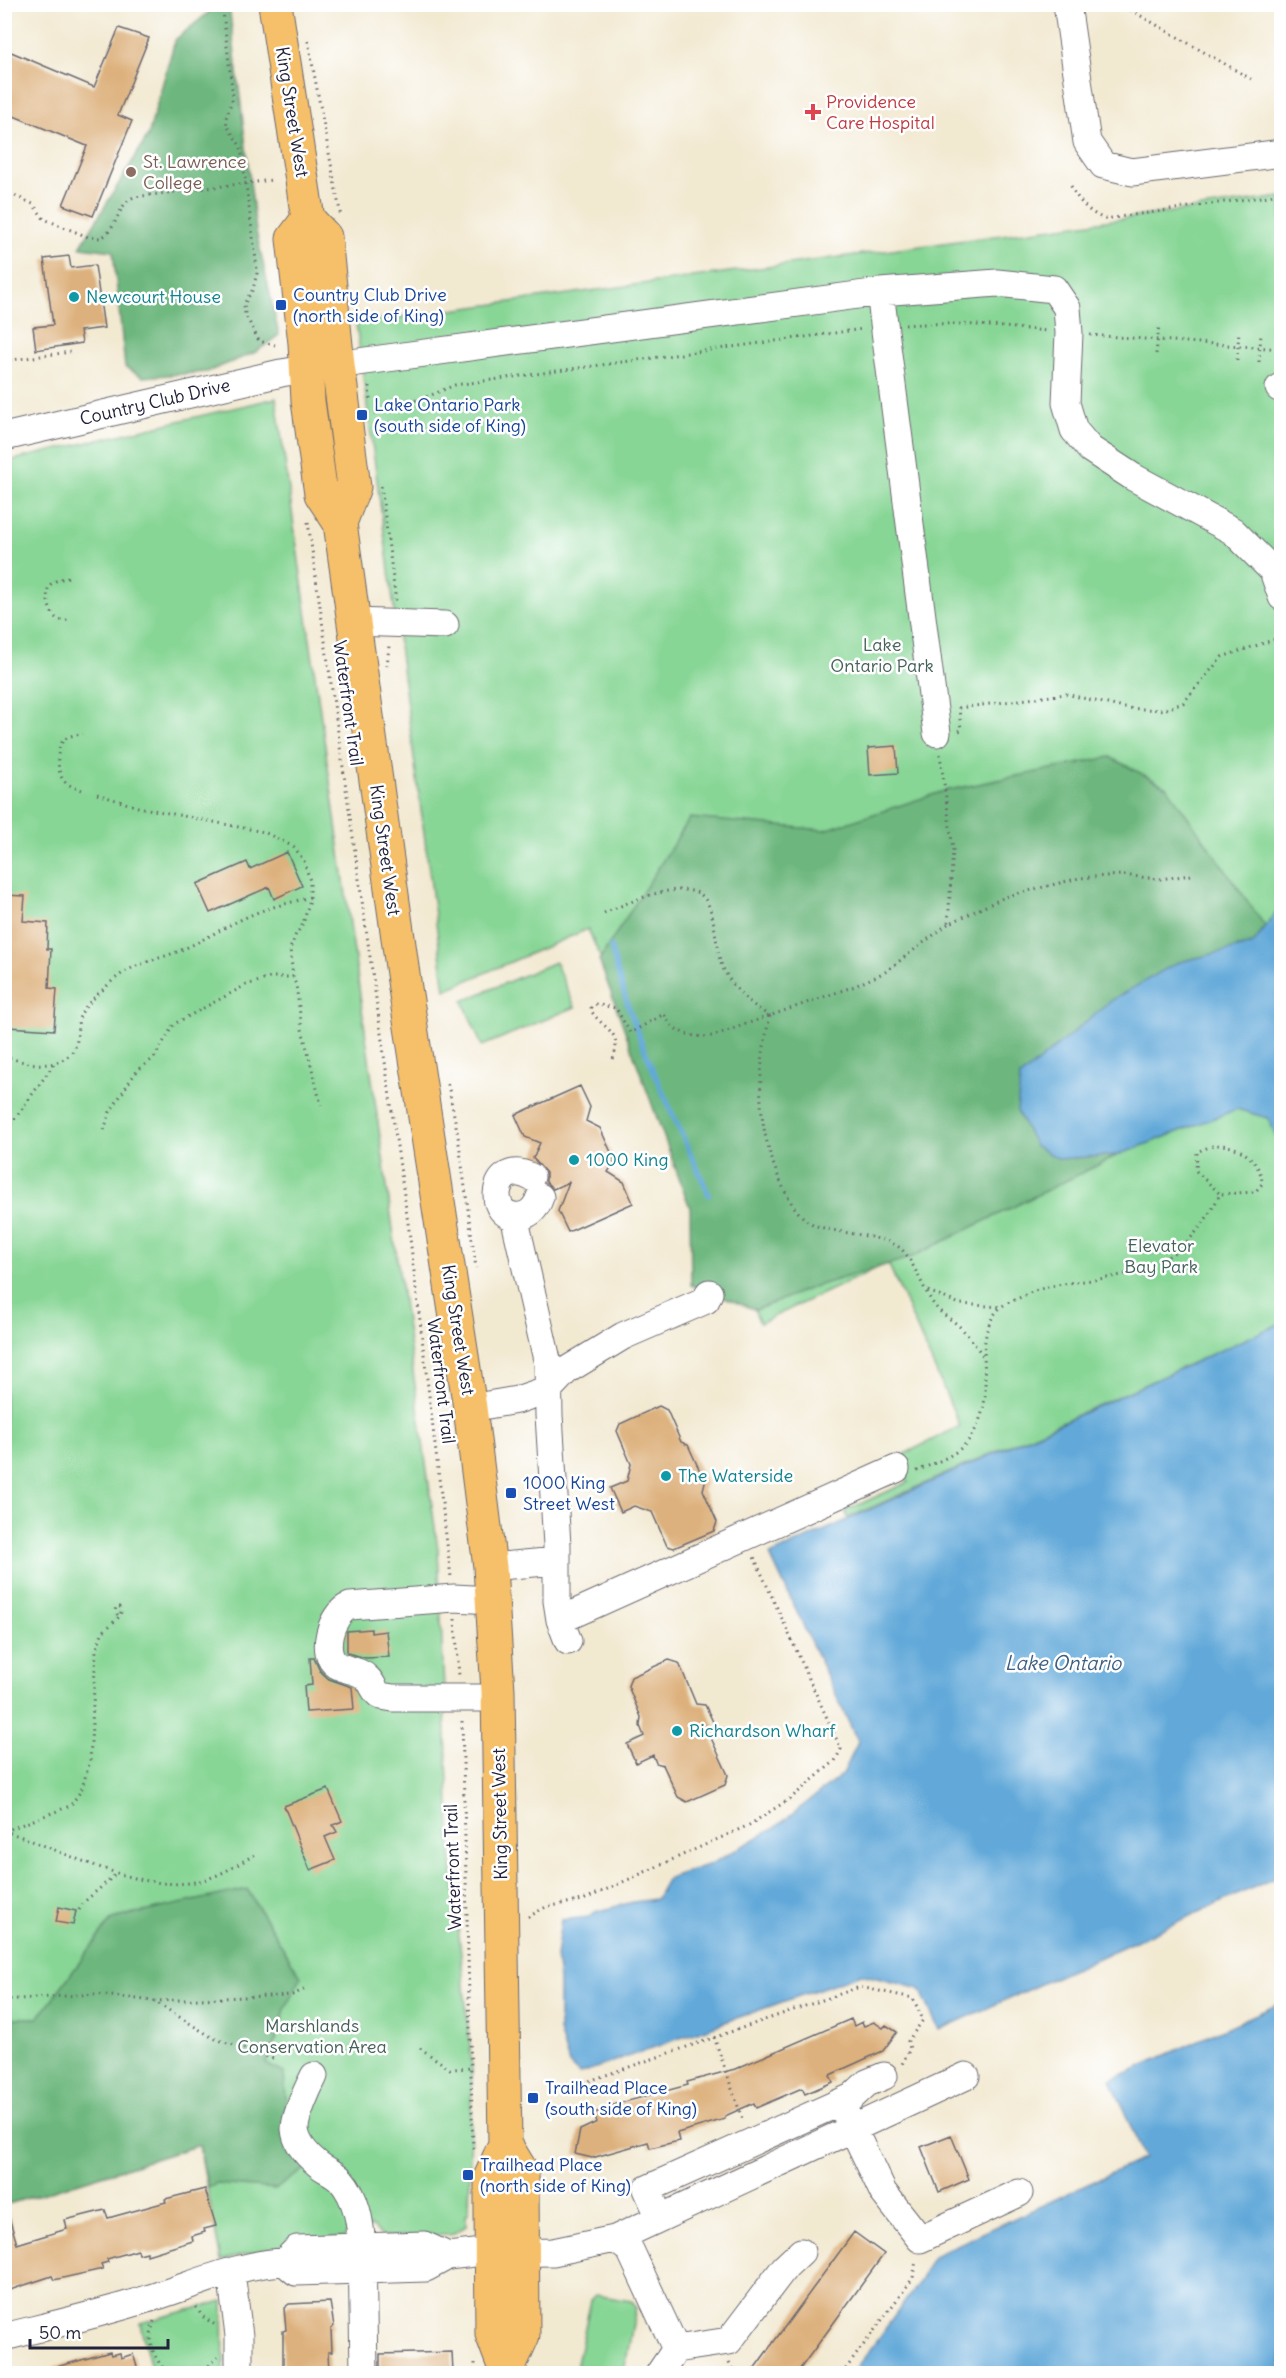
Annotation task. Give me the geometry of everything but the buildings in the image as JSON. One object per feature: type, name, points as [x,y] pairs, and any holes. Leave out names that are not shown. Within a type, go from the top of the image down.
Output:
[{"type":"main road","name":"King Street West","points":[[275,4],[308,219],[325,237],[338,365],[354,487],[340,523]]},
{"type":"main road","name":"King Street West","points":[[308,219],[292,239],[321,495],[340,523],[405,988],[470,1408],[490,1567],[498,1698],[505,2144],[522,2172],[492,2334],[507,2372]]},
{"type":"street","points":[[1067,4],[1087,142],[1103,165],[1132,172],[1281,153]]},
{"type":"street","name":"Country Club Drive","points":[[4,437],[306,369],[880,292],[998,283],[1054,289],[1067,308],[1069,333],[1066,403],[1074,430],[1090,449],[1133,477],[1233,531],[1273,571],[1281,597]]},
{"type":"street","points":[[880,292],[937,733]]},
{"type":"street","points":[[353,622],[445,625]]},
{"type":"street","points":[[518,1173],[535,1187],[534,1210],[528,1214],[514,1216],[507,1214],[498,1203],[497,1190],[504,1178],[518,1173]]},
{"type":"street","points":[[514,1216],[548,1364],[557,1601],[564,1631],[904,1471]]},
{"type":"street","points":[[470,1408],[518,1400],[549,1389],[567,1370],[623,1336],[706,1299],[708,1293]]},
{"type":"street","points":[[490,1567],[557,1561]]},
{"type":"street","points":[[492,1600],[454,1598],[360,1604],[345,1608],[333,1621],[329,1632],[329,1648],[333,1661],[338,1666],[359,1672],[381,1696],[498,1698]]},
{"type":"street","points":[[660,2218],[647,2189],[852,2097],[867,2083],[893,2074]]},
{"type":"street","points":[[314,2076],[304,2095],[295,2130],[304,2152],[320,2167],[339,2178],[354,2199],[362,2258],[364,2373]]},
{"type":"street","points":[[4,2337],[146,2300],[231,2272],[267,2263],[284,2262],[296,2272],[424,2245],[448,2256],[552,2252],[615,2239],[966,2076]]},
{"type":"street","points":[[840,2102],[883,2193],[920,2239],[1019,2193]]},
{"type":"street","points":[[615,2239],[630,2250],[676,2349]]},
{"type":"street","points":[[658,2373],[676,2349],[729,2341],[785,2267],[801,2252]]},
{"type":"street","points":[[229,2365],[239,2336],[231,2272]]},
{"type":"path","points":[[222,4],[233,97],[226,118],[227,126],[241,147],[257,273],[253,289],[244,304],[244,314],[259,341],[275,345]]},
{"type":"path","points":[[1120,4],[1251,79]]},
{"type":"path","points":[[1258,4],[1281,18]]},
{"type":"path","points":[[308,38],[343,226]]},
{"type":"path","points":[[4,191],[33,204],[44,219],[88,237],[100,238],[110,231],[124,203],[134,197],[272,180]]},
{"type":"path","points":[[1071,186],[1076,196],[1091,212],[1105,219],[1281,194]]},
{"type":"path","points":[[375,413],[455,385],[884,326],[922,323],[1281,349]]},
{"type":"path","points":[[1156,354],[1159,325]]},
{"type":"path","points":[[1237,360],[1239,332]]},
{"type":"path","points":[[1259,362],[1261,333]]},
{"type":"path","points":[[4,361],[70,352]]},
{"type":"path","name":"Waterfront Trail","points":[[306,512],[409,1230],[454,1598],[461,1698],[473,2152]]},
{"type":"path","points":[[68,577],[57,580],[48,590],[50,609],[54,616],[61,620],[71,620]]},
{"type":"path","points":[[948,924],[953,849],[937,733],[961,730],[959,708],[1066,694],[1124,708],[1163,710],[1183,703],[1222,657],[1281,637]]},
{"type":"path","points":[[82,790],[62,780],[58,766],[61,743],[66,737],[83,734]]},
{"type":"path","points":[[97,794],[138,807],[264,832],[294,847],[304,861],[310,881],[310,897],[309,909],[290,950],[303,1038],[321,1106]]},
{"type":"path","points":[[613,1059],[615,1037],[595,1016],[591,1010],[592,1005],[598,1003],[616,1008],[630,1033],[664,1014],[676,1030],[692,1036],[722,1034],[855,986],[885,972],[948,924],[1005,897],[1079,878],[1122,875],[1160,879],[1192,876]]},
{"type":"path","points":[[604,913],[654,893],[685,891],[701,895],[710,908],[717,950],[728,978],[750,1003],[770,1016]]},
{"type":"path","points":[[4,1056],[26,1062],[54,1064],[64,1060],[78,1042],[82,1012],[122,973],[136,965],[188,948],[252,915],[310,897]]},
{"type":"path","points":[[104,1130],[110,1112],[131,1079],[138,1070],[154,1058],[174,1024],[246,985],[273,977],[293,977]]},
{"type":"path","points":[[770,1016],[761,1065],[761,1110],[766,1146],[787,1196],[806,1220],[816,1225],[850,1235],[883,1240],[902,1249],[936,1307],[961,1328],[983,1356]]},
{"type":"path","points":[[4,1134],[54,1064]]},
{"type":"path","points":[[1220,1145],[1239,1150],[1254,1160],[1262,1173],[1262,1184],[1255,1192],[1220,1194],[1196,1171],[1195,1163],[1197,1152],[1220,1145]]},
{"type":"path","points":[[926,1290],[960,1305],[1001,1307],[1037,1290],[1057,1284],[1130,1274],[1164,1260],[1189,1241],[1208,1218],[1220,1194]]},
{"type":"path","points":[[904,1471],[954,1453],[968,1442],[977,1425],[984,1403],[983,1356],[990,1326],[1001,1307]]},
{"type":"path","points":[[546,1907],[583,1900],[749,1825],[791,1798],[835,1761],[841,1749],[750,1549]]},
{"type":"path","points":[[5,1832],[76,1802],[90,1761],[96,1651],[102,1634],[119,1617]]},
{"type":"path","points":[[5,1832],[6,1804]]},
{"type":"path","points":[[5,1832],[116,1873],[167,1884],[182,1884],[217,1875],[254,1855]]},
{"type":"path","points":[[79,1910],[82,1903],[116,1873]]},
{"type":"path","points":[[549,2091],[560,2091],[860,1987],[913,1998],[923,2020],[908,2041],[910,2049],[893,2074]]},
{"type":"path","points":[[4,2000],[95,1994],[154,2001],[291,1995],[304,1990]]},
{"type":"path","points":[[154,2001],[213,2038],[277,2060]]},
{"type":"path","points":[[714,2037],[750,2143]]},
{"type":"path","points":[[420,2048],[450,2068],[472,2068]]},
{"type":"path","points":[[842,2373],[913,2277],[920,2239]]},
{"type":"path","points":[[194,2305],[202,2316],[219,2328]]},
{"type":"path","points":[[155,2316],[150,2334],[151,2348],[158,2363],[168,2373]]},
{"type":"path","points":[[203,2373],[229,2365]]},
{"type":"green space","points":[[219,4],[229,5],[256,231],[279,335],[256,352],[207,372],[143,377],[125,367],[113,251],[80,247],[148,136],[175,40]]},
{"type":"green space","name":"Lake Ontario Park","points":[[1281,197],[1281,906],[1254,944],[1176,963],[1112,1000],[1020,1077],[1118,1155],[1237,1109],[1268,1118],[1281,1147],[1281,1323],[848,1518],[845,1511],[908,1482],[898,1457],[960,1426],[888,1263],[760,1323],[588,929],[445,990],[356,323]]},
{"type":"green space","name":"Marshlands Conservation Area","points":[[276,398],[438,1549],[451,1853],[472,2068],[469,2213],[466,2214],[466,2226],[451,2235],[381,2236],[374,2227],[351,2227],[344,2237],[294,2242],[221,2261],[199,2145],[5,2205],[4,462]]},
{"type":"green space","points":[[1110,757],[1167,787],[1265,926],[1254,944],[1234,948],[1059,1159],[1118,1155],[912,1257],[813,1287],[756,1310],[691,1285],[690,1208],[599,960],[690,818],[825,830],[944,791]]},
{"type":"green space","points":[[555,962],[575,1007],[482,1046],[463,1001]]},
{"type":"green space","points":[[247,1889],[301,1977],[285,2009],[279,2032],[266,2064],[284,2073],[288,2127],[306,2168],[276,2189],[217,2184],[208,2188],[199,2145],[5,2205],[4,2018],[38,2018],[112,1919]]},
{"type":"green space","points":[[596,2295],[631,2301],[636,2307],[624,2373],[575,2373],[591,2300]]},
{"type":"green space","points":[[223,2301],[224,2373],[152,2373],[140,2323]]},
{"type":"water","points":[[1281,906],[1281,1147],[1268,1118],[1237,1109],[1118,1155],[1059,1159],[1035,1146],[1017,1111],[1020,1077],[1112,1000],[1176,963],[1253,944]]},
{"type":"water","name":"Lake Ontario","points":[[1281,1323],[1281,1875],[939,2030],[920,1989],[861,1974],[579,2074],[569,2064],[559,2031],[559,1980],[556,1956],[561,1920],[589,1917],[595,1912],[633,1902],[656,1899],[668,1878],[713,1863],[776,1827],[843,1774],[858,1742],[770,1555]]},
{"type":"water","points":[[1281,2003],[1281,2373],[853,2373],[920,2281],[933,2256],[1144,2158],[1111,2080]]},
{"type":"waterway","points":[[611,947],[619,979],[641,1042],[709,1195]]},
{"type":"place","name":"Providence Care Hospital","points":[[813,112]]},
{"type":"place","name":"St. Lawrence College","points":[[131,172]]},
{"type":"place","name":"Newcourt House","points":[[74,297]]},
{"type":"place","name":"Country Club Drive (north side of King)","points":[[281,305]]},
{"type":"place","name":"Lake Ontario Park (south side of King)","points":[[362,415]]},
{"type":"place","name":"1000 King","points":[[574,1160]]},
{"type":"place","name":"The Waterside","points":[[666,1476]]},
{"type":"place","name":"1000 King Street West","points":[[511,1493]]},
{"type":"place","name":"Richardson Wharf","points":[[677,1731]]},
{"type":"place","name":"Trailhead Place (south side of King)","points":[[533,2098]]},
{"type":"place","name":"Trailhead Place (north side of King)","points":[[468,2175]]},
{"type":"park label","name":"Elevator Bay Park","points":[[1161,1256]]}]
